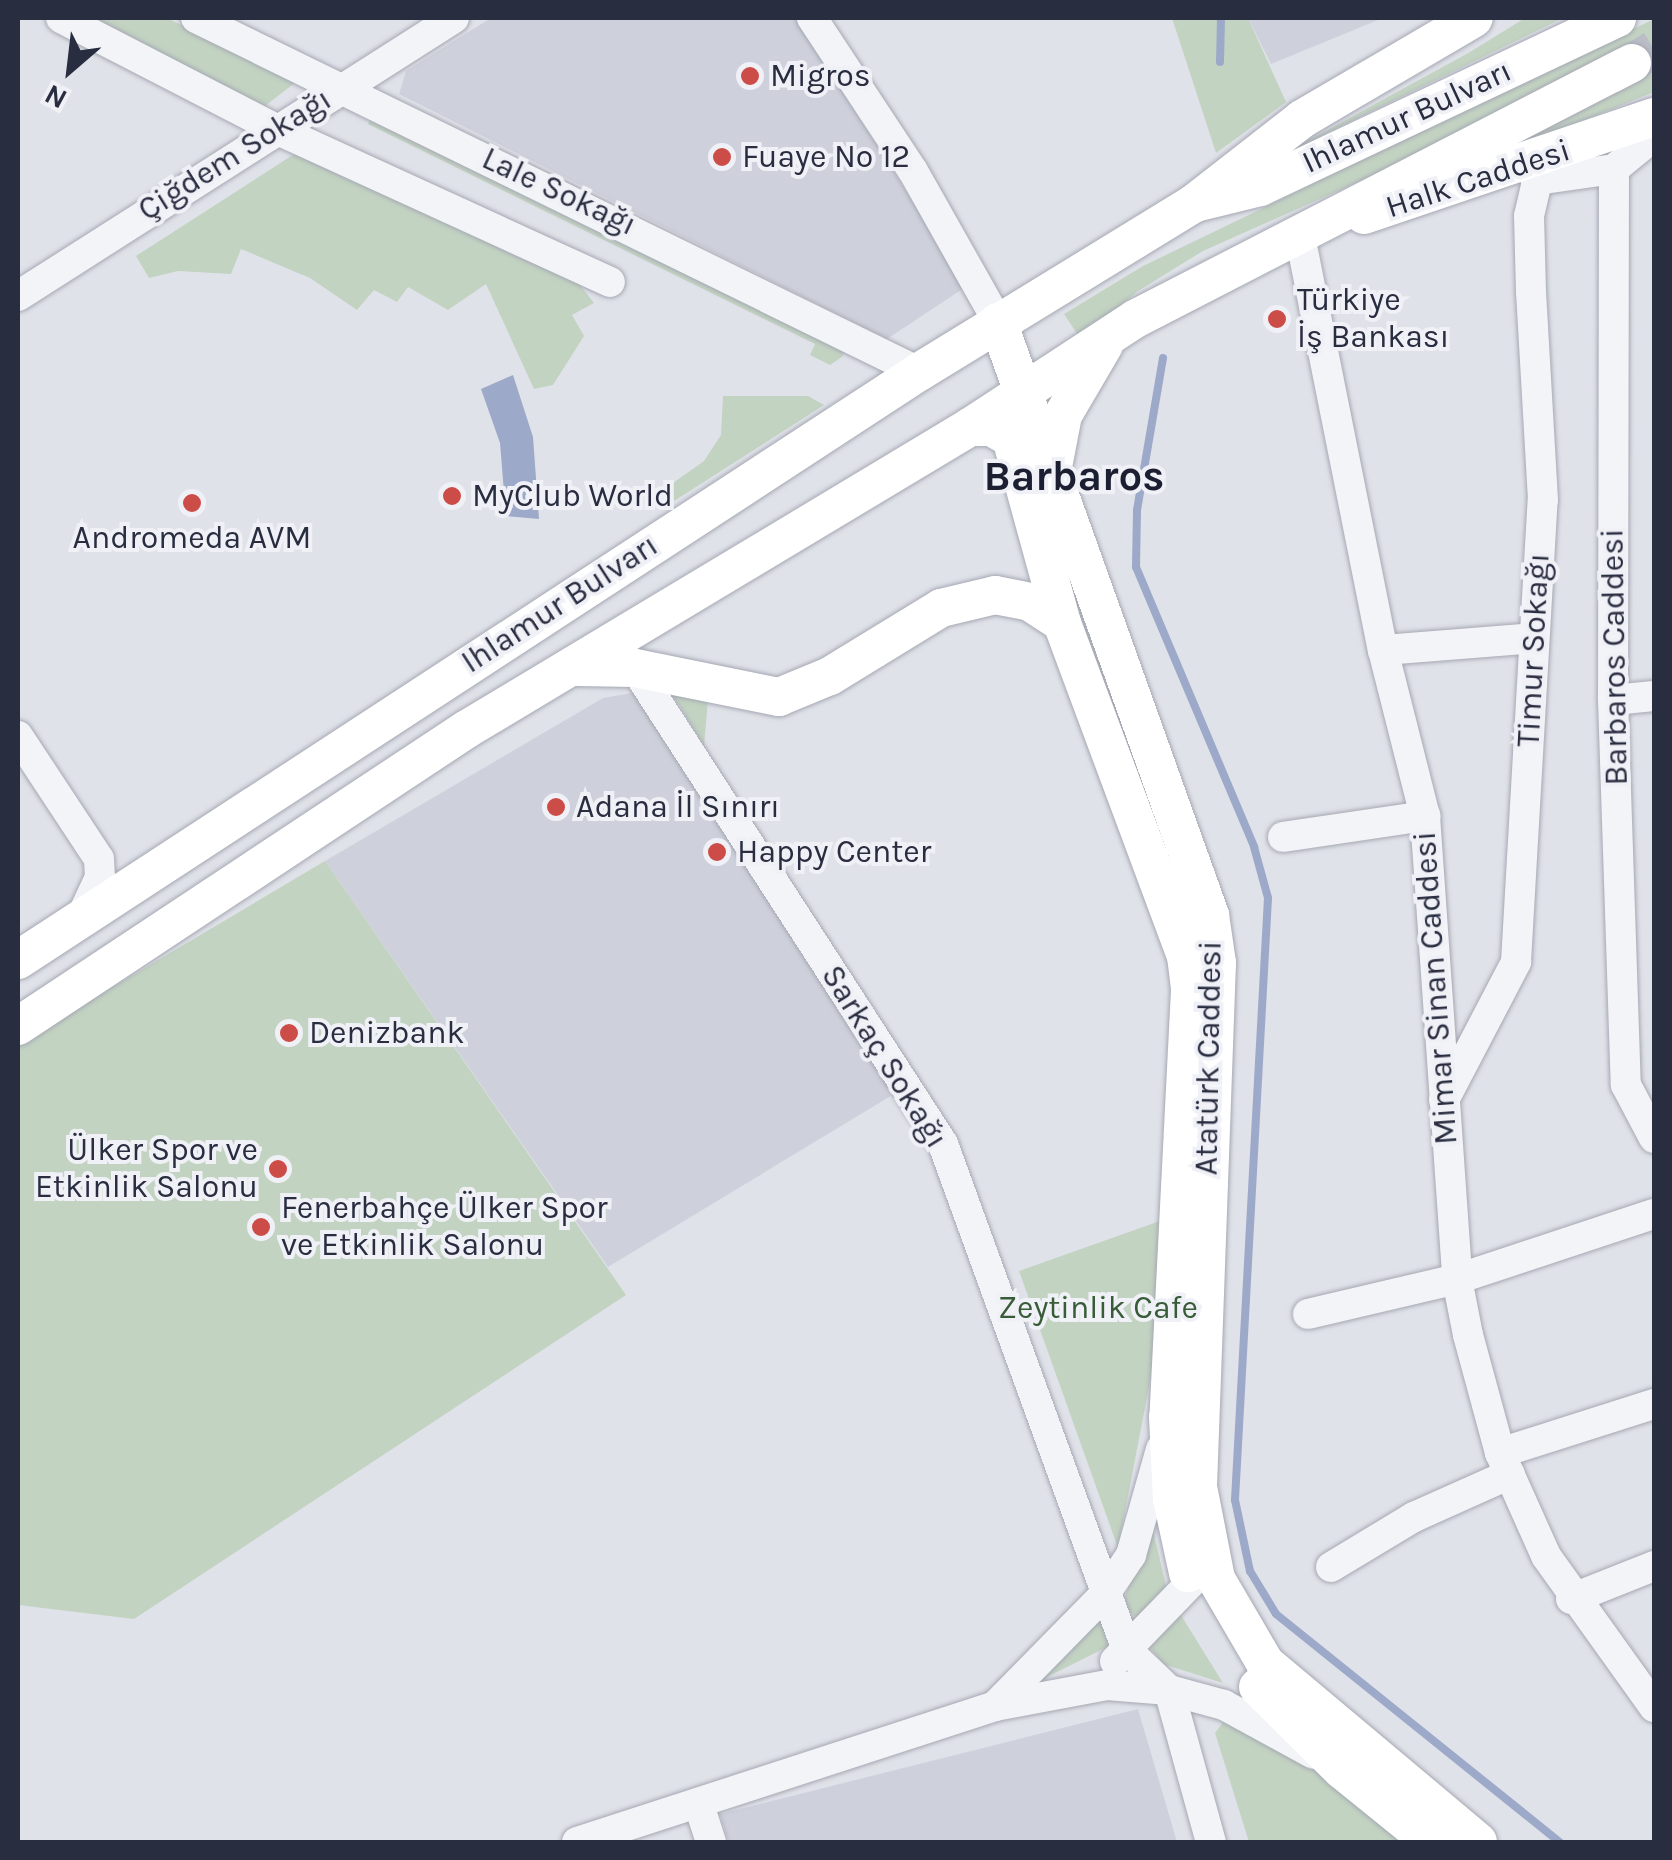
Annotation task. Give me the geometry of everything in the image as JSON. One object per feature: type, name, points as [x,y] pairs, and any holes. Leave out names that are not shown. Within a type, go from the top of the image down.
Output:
[{"type":"main road","name":"Ihlamur Bulvarı","points":[[18,960],[83,912],[919,372],[1193,204],[1302,119],[1474,18]]},
{"type":"main road","name":"Ihlamur Bulvarı","points":[[1193,204],[1260,187],[1617,18]]},
{"type":"main road","points":[[970,426],[990,426],[1011,438],[1023,389],[1111,335],[1299,231],[1632,63]]},
{"type":"main road","name":"Halk Caddesi","points":[[1299,231],[1532,172],[1654,117]]},
{"type":"main road","name":"Atatürk Caddesi","points":[[998,322],[1210,915],[1217,963],[1198,1487],[1201,1572],[1265,1662],[1478,1842]]},
{"type":"main road","points":[[1052,475],[1063,415],[1111,335]]},
{"type":"main road","name":"Ihlamur Bulvarı","points":[[18,1026],[468,729],[578,667],[970,426],[1023,389]]},
{"type":"main road","name":"Atatürk Caddesi","points":[[1011,438],[1062,623],[1186,956],[1190,990],[1168,1417],[1172,1499],[1201,1572],[1224,1647],[1342,1770],[1431,1842]]},
{"type":"main road","points":[[578,667],[635,668],[779,698],[830,676],[941,608],[995,595],[1030,602],[1062,623]]},
{"type":"street","name":"Lale Sokağı","points":[[61,18],[278,130],[610,282]]},
{"type":"street","name":"Lale Sokağı","points":[[196,18],[919,372]]},
{"type":"street","name":"Çiğdem Sokağı","points":[[18,296],[454,18]]},
{"type":"street","points":[[812,18],[913,172],[998,322]]},
{"type":"street","points":[[1532,172],[1614,169],[1654,136]]},
{"type":"street","name":"Barbaros Caddesi","points":[[1614,169],[1613,700],[1626,1085],[1654,1138]]},
{"type":"street","name":"Timur Sokağı","points":[[1443,1103],[1516,962],[1543,500],[1531,292],[1532,172]]},
{"type":"street","name":"Mimar Sinan Caddesi","points":[[1299,231],[1383,650],[1425,816],[1438,937],[1443,1103],[1456,1279],[1505,1464],[1571,1599],[1654,1707]]},
{"type":"street","points":[[1383,650],[1534,638]]},
{"type":"street","name":"Sarkaç Sokağı","points":[[635,668],[943,1144],[1127,1650],[1169,1690]]},
{"type":"street","points":[[1613,700],[1654,696]]},
{"type":"street","points":[[18,736],[99,859],[100,877],[83,912]]},
{"type":"street","points":[[1282,837],[1425,816]]},
{"type":"street","points":[[1308,1314],[1456,1279],[1654,1214]]},
{"type":"street","points":[[1331,1567],[1505,1464],[1654,1404]]},
{"type":"street","points":[[995,1706],[1105,1594],[1131,1555],[1168,1417]]},
{"type":"street","points":[[1571,1599],[1654,1566]]},
{"type":"street","points":[[1082,1689],[1127,1650],[1201,1572]]},
{"type":"street","points":[[577,1842],[995,1706],[1082,1689],[1169,1690],[1224,1705],[1342,1770]]},
{"type":"street","points":[[1169,1690],[1210,1842]]},
{"type":"street","points":[[699,1805],[711,1842]]},
{"type":"shaded area","points":[[491,18],[795,18],[967,286],[887,339],[399,94],[406,71]]},
{"type":"shaded area","points":[[1248,18],[1383,18],[1271,64]]},
{"type":"shaded area","points":[[637,692],[894,1094],[608,1267],[325,861],[603,698]]},
{"type":"shaded area","points":[[1138,1709],[1177,1842],[729,1842],[720,1814]]},
{"type":"green space","points":[[90,18],[167,18],[296,82],[265,106]]},
{"type":"green space","points":[[1172,18],[1248,18],[1286,102],[1216,153]]},
{"type":"green space","points":[[1525,18],[1563,18],[1280,156],[1470,52]]},
{"type":"green space","points":[[1654,19],[1654,92],[1473,165],[1414,157],[1203,251],[1138,291],[1080,338],[1064,314],[1143,266]]},
{"type":"green space","points":[[372,114],[847,348],[830,365],[810,355],[815,344],[368,124]]},
{"type":"green space","points":[[302,149],[579,284],[594,303],[572,315],[584,336],[553,385],[534,389],[486,284],[448,310],[408,287],[397,302],[374,290],[357,310],[310,278],[241,249],[231,274],[178,271],[149,278],[136,256]]},
{"type":"green space","points":[[723,396],[808,396],[824,405],[674,501],[666,488],[704,461],[721,435]]},
{"type":"green space","points":[[670,690],[708,700],[704,746]]},
{"type":"green space","name":"Ülker Spor ve Etkinlik Salonu","points":[[325,861],[626,1295],[134,1619],[18,1605],[18,1043]]},
{"type":"green space","name":"Zeytinlik Cafe","points":[[1174,1216],[1149,1387],[1118,1548],[1019,1271]]},
{"type":"green space","points":[[1151,1522],[1168,1594],[1141,1621],[1122,1606]]},
{"type":"green space","points":[[1179,1612],[1223,1683],[1163,1664],[1150,1647]]},
{"type":"green space","points":[[1102,1615],[1111,1645],[1033,1684]]},
{"type":"green space","points":[[1224,1721],[1311,1762],[1404,1842],[1249,1842],[1215,1733]]},
{"type":"water","points":[[513,375],[533,437],[539,519],[506,516],[500,443],[481,389]]},
{"type":"waterway","points":[[1220,62],[1221,18]]},
{"type":"waterway","points":[[1163,358],[1137,510],[1136,567],[1254,847],[1268,898],[1235,1500],[1250,1571],[1276,1614],[1560,1842]]},
{"type":"tunnel","points":[[1632,63],[1654,49]]},
{"type":"place","name":"Migros","points":[[750,76]]},
{"type":"place","name":"Fuaye No 12","points":[[722,157]]},
{"type":"place","name":"Türkiye İş Bankası","points":[[1277,319]]},
{"type":"place","name":"MyClub World","points":[[452,496]]},
{"type":"place","name":"Andromeda AVM","points":[[192,503]]},
{"type":"place","name":"Adana İl Sınırı","points":[[556,807]]},
{"type":"place","name":"Happy Center","points":[[717,852]]},
{"type":"place","name":"Denizbank","points":[[289,1033]]},
{"type":"place","name":"Ülker Spor ve Etkinlik Salonu","points":[[278,1169]]},
{"type":"place","name":"Fenerbahçe Ülker Spor ve Etkinlik Salonu","points":[[261,1227]]},
{"type":"district","name":"Barbaros","points":[[1074,476]]}]
